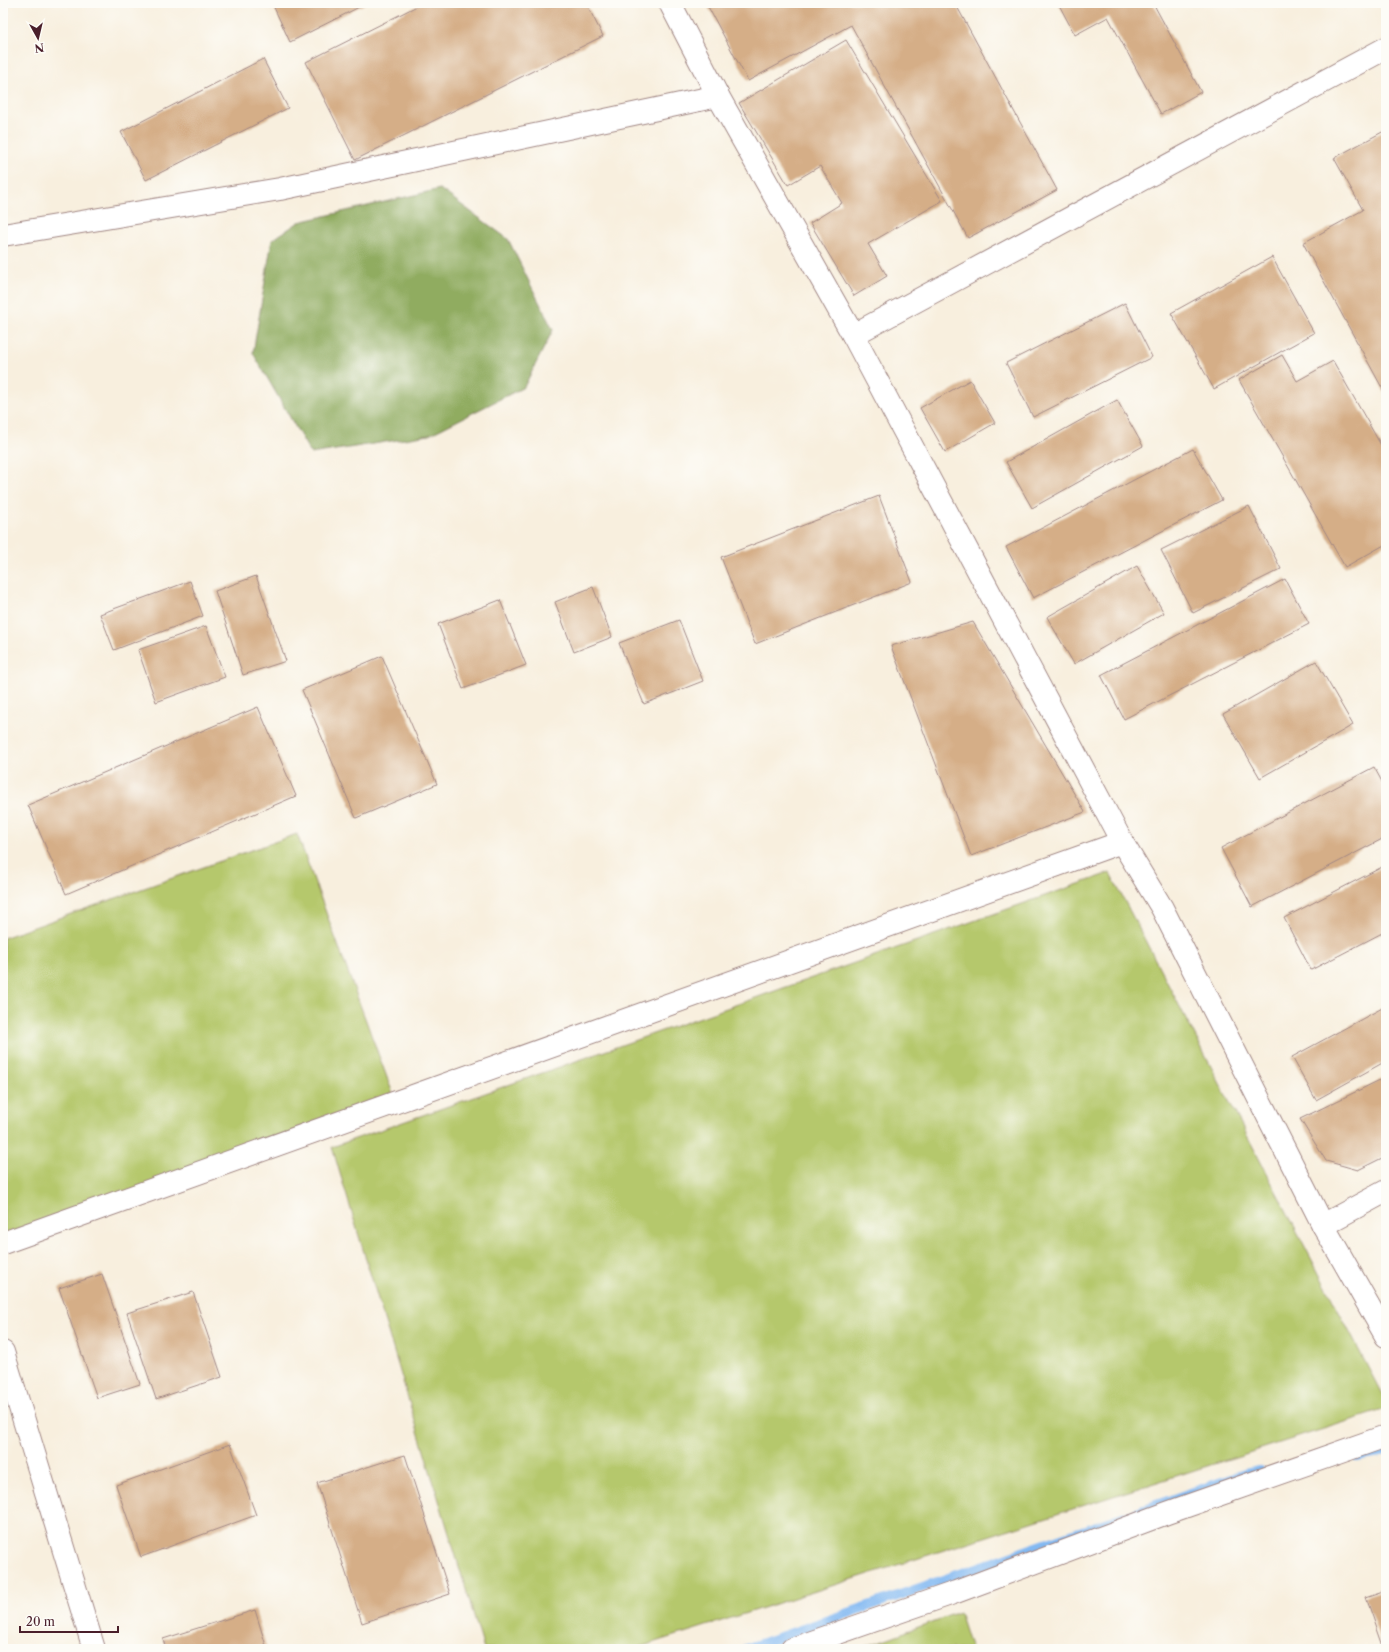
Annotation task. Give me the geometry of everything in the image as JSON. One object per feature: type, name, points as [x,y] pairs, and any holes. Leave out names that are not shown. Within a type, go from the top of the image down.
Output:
[{"type":"street","points":[[670,3],[718,96],[853,335],[1122,842],[1162,908],[1323,1225],[1386,1336]]},
{"type":"street","points":[[853,335],[1386,48]]},
{"type":"street","points":[[3,235],[280,189],[718,96]]},
{"type":"street","points":[[3,1243],[1122,842]]},
{"type":"street","points":[[1323,1225],[1386,1191]]},
{"type":"street","points":[[3,1352],[94,1649]]},
{"type":"street","points":[[792,1649],[956,1592],[1167,1513],[1386,1436]]},
{"type":"green space","points":[[440,189],[508,239],[553,330],[524,387],[429,435],[311,454],[253,353],[272,240],[299,222]]},
{"type":"green space","points":[[297,834],[396,1102],[3,1243],[3,938]]},
{"type":"green space","points":[[1110,873],[1386,1402],[1386,1409],[634,1649],[484,1649],[332,1147]]},
{"type":"green space","points":[[959,1612],[971,1649],[859,1649]]},
{"type":"building","points":[[272,3],[367,3],[290,42]]},
{"type":"building","points":[[423,3],[586,3],[603,36],[355,160],[306,62]]},
{"type":"building","points":[[706,3],[955,3],[1057,190],[968,238],[851,25],[748,81]]},
{"type":"building","points":[[1058,3],[1153,3],[1201,92],[1161,114],[1108,17],[1075,35]]},
{"type":"building","points":[[846,40],[942,201],[868,244],[887,276],[854,296],[810,223],[842,203],[820,166],[788,185],[739,103]]},
{"type":"building","points":[[263,59],[288,108],[146,180],[121,132]]},
{"type":"building","points":[[1386,130],[1386,395],[1303,243],[1363,210],[1334,158]]},
{"type":"building","points":[[1272,257],[1314,333],[1214,389],[1171,313]]},
{"type":"building","points":[[1125,303],[1152,357],[1033,417],[1006,363]]},
{"type":"building","points":[[1282,355],[1297,381],[1333,361],[1386,454],[1386,544],[1345,567],[1239,380]]},
{"type":"building","points":[[970,380],[995,423],[945,452],[920,408]]},
{"type":"building","points":[[1117,400],[1143,446],[1032,508],[1006,462]]},
{"type":"building","points":[[1193,449],[1222,500],[1033,598],[1006,547]]},
{"type":"building","points":[[879,496],[912,582],[755,644],[721,557]]},
{"type":"building","points":[[1249,506],[1281,569],[1193,613],[1161,550]]},
{"type":"building","points":[[1137,566],[1164,613],[1074,664],[1047,617]]},
{"type":"building","points":[[256,576],[286,661],[243,675],[215,591]]},
{"type":"building","points":[[1285,579],[1309,624],[1124,719],[1101,675]]},
{"type":"building","points":[[190,581],[203,616],[114,650],[100,614]]},
{"type":"building","points":[[593,587],[612,637],[574,652],[555,602]]},
{"type":"building","points":[[500,600],[526,665],[463,689],[438,624]]},
{"type":"building","points":[[679,620],[703,681],[644,704],[619,643]]},
{"type":"building","points":[[973,622],[1085,812],[971,856],[891,646]]},
{"type":"building","points":[[206,626],[225,677],[156,702],[138,650]]},
{"type":"building","points":[[382,656],[437,784],[356,818],[302,690]]},
{"type":"building","points":[[1316,661],[1353,725],[1260,778],[1223,714]]},
{"type":"building","points":[[258,707],[296,796],[66,894],[28,805]]},
{"type":"building","points":[[1374,767],[1386,789],[1386,837],[1252,907],[1221,848]]},
{"type":"building","points":[[1386,865],[1386,931],[1311,970],[1284,918]]},
{"type":"building","points":[[1386,1006],[1386,1061],[1316,1100],[1292,1057]]},
{"type":"building","points":[[1386,1077],[1386,1156],[1358,1170],[1326,1161],[1300,1119]]},
{"type":"building","points":[[102,1274],[140,1384],[97,1398],[59,1288]]},
{"type":"building","points":[[193,1292],[222,1377],[156,1399],[127,1313]]},
{"type":"building","points":[[230,1444],[256,1515],[141,1557],[116,1485]]},
{"type":"building","points":[[405,1455],[450,1594],[362,1623],[317,1483]]},
{"type":"building","points":[[1386,1590],[1386,1649],[1383,1649],[1365,1597]]},
{"type":"building","points":[[255,1610],[267,1649],[166,1649],[163,1639]]},
{"type":"waterway","points":[[1356,1456],[1386,1451]]},
{"type":"waterway","points":[[746,1649],[1245,1474],[1260,1471]]}]
